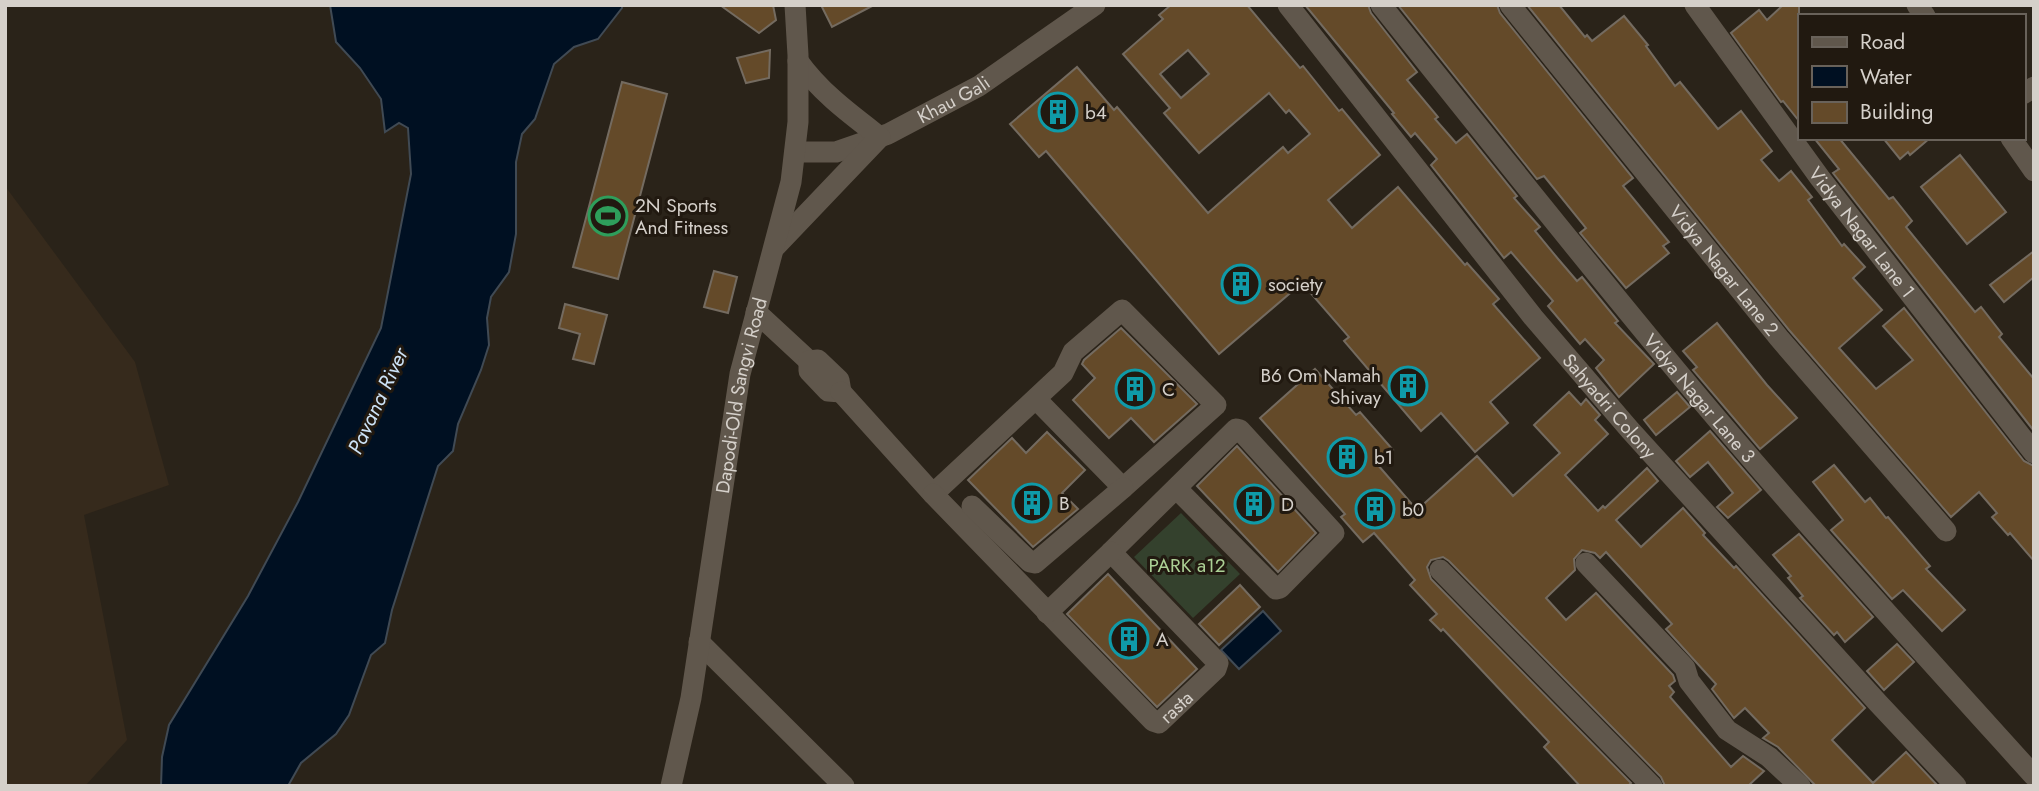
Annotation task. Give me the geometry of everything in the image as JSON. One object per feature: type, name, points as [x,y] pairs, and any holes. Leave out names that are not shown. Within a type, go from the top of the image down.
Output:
[{"type":"street","name":"Dapodi-Old Sangvi Road","points":[[670,786],[688,710],[740,374],[791,182],[798,122],[796,5]]},
{"type":"street","name":"Khau Gali","points":[[795,152],[836,152],[880,137],[979,86],[1070,12],[1095,5]]},
{"type":"street","name":"Sahyadri Colony","points":[[1288,5],[1533,317],[1878,704],[1956,786]]},
{"type":"street","name":"Vidya Nagar Lane 3","points":[[1381,5],[1569,241],[1702,401],[1831,550],[2034,776]]},
{"type":"street","name":"Vidya Nagar Lane 2","points":[[1510,5],[1779,338],[1946,531]]},
{"type":"street","name":"Vidya Nagar Lane 1","points":[[1695,5],[1819,178],[2034,453]]},
{"type":"street","points":[[772,250],[880,137],[824,92],[798,61]]},
{"type":"street","points":[[2012,140],[2034,171]]},
{"type":"street","points":[[933,494],[1036,399],[1066,368],[1073,352],[1122,310],[1214,401],[1215,406],[1035,564],[972,506]]},
{"type":"street","name":"rasta","points":[[756,312],[809,361],[809,371],[828,391],[841,393],[933,494],[1153,721],[1162,722],[1216,669],[1218,663],[1111,552]]},
{"type":"street","points":[[1036,399],[1124,488]]},
{"type":"street","points":[[1047,613],[1234,430],[1238,429],[1334,535],[1276,589],[1176,488]]},
{"type":"street","points":[[1586,563],[1685,668],[1689,681],[1727,730],[1769,757],[1800,786]]},
{"type":"street","points":[[1440,570],[1652,786]]},
{"type":"street","points":[[699,642],[844,786]]},
{"type":"shaded area","points":[[5,186],[135,362],[169,485],[84,515],[127,740],[85,786],[5,786]]},
{"type":"green space","name":"PARK a12","points":[[1181,513],[1240,574],[1193,618],[1134,557]]},
{"type":"water","name":"Pavana River","points":[[330,5],[622,5],[622,8],[598,39],[574,47],[554,64],[535,119],[522,134],[516,162],[516,234],[509,272],[491,297],[487,318],[489,345],[458,424],[453,451],[438,466],[392,610],[385,643],[371,655],[349,715],[336,734],[301,763],[288,786],[161,786],[162,757],[169,725],[248,596],[298,502],[381,328],[411,174],[408,128],[399,123],[385,132],[381,99],[360,68],[336,42]]},
{"type":"water","points":[[1263,611],[1281,631],[1239,669],[1221,650]]},
{"type":"building","points":[[720,5],[773,5],[776,20],[759,33]]},
{"type":"building","points":[[821,5],[874,5],[832,27]]},
{"type":"building","points":[[1171,5],[1247,5],[1300,68],[1303,66],[1339,111],[1342,109],[1380,155],[1328,200],[1352,228],[1398,187],[1465,265],[1467,263],[1499,299],[1493,304],[1540,358],[1490,402],[1508,423],[1475,452],[1441,413],[1421,431],[1344,341],[1349,337],[1302,283],[1219,354],[1046,151],[1039,157],[1010,124],[1077,67],[1114,110],[1117,107],[1208,213],[1283,147],[1288,153],[1310,134],[1289,110],[1286,113],[1269,93],[1199,153],[1164,113],[1170,108],[1123,54],[1163,19],[1159,15]],"holes":[[[1188,50],[1209,74],[1181,98],[1160,74]]]},
{"type":"building","points":[[1305,5],[1368,5],[1371,13],[1417,72],[1407,80],[1438,117],[1435,119],[1456,143],[1467,134],[1517,196],[1514,198],[1540,227],[1535,231],[1577,281],[1582,277],[1618,321],[1615,323],[1654,364],[1619,397],[1596,368],[1604,360],[1585,339],[1580,344],[1548,306],[1553,301],[1511,252],[1504,258],[1431,165],[1437,159],[1415,133],[1411,137]]},
{"type":"building","points":[[1398,5],[1497,5],[1500,13],[1633,178],[1623,186],[1669,242],[1663,246],[1669,253],[1626,288],[1580,233],[1586,228],[1544,176],[1537,179]]},
{"type":"building","points":[[1527,5],[1559,5],[1585,37],[1587,35],[1592,41],[1624,16],[1648,45],[1646,46],[1675,86],[1680,82],[1718,129],[1741,111],[1772,151],[1761,160],[1779,181],[1791,171],[1812,197],[1808,200],[1842,246],[1844,244],[1865,267],[1853,278],[1882,310],[1839,348],[1876,389],[1913,360],[1883,326],[1904,308],[2024,461],[2034,466],[2034,561],[1992,517],[1997,513],[1979,492],[1951,517],[1789,330]]},
{"type":"building","points":[[1783,5],[1799,5],[1798,120],[1783,101],[1781,102],[1731,33],[1759,10],[1767,20]]},
{"type":"building","points":[[770,50],[769,78],[746,83],[737,58]]},
{"type":"building","points":[[622,82],[667,94],[618,279],[573,267]]},
{"type":"building","points":[[1816,140],[1841,140],[1889,199],[1893,197],[1912,221],[1906,227],[1975,312],[1981,307],[2002,334],[1999,337],[2034,379],[2034,431],[1833,173],[1839,169]]},
{"type":"building","points":[[1885,140],[1928,140],[1910,155],[1908,152],[1900,159]]},
{"type":"building","points":[[1960,155],[2006,212],[1967,244],[1921,187]]},
{"type":"building","points":[[2034,251],[2034,277],[2004,302],[1990,285]]},
{"type":"building","points":[[714,271],[737,277],[728,313],[704,307]]},
{"type":"building","points":[[565,304],[607,315],[594,364],[573,359],[580,334],[559,328]]},
{"type":"building","points":[[1717,323],[1797,418],[1760,449],[1693,370],[1697,367],[1683,351]]},
{"type":"building","name":"C","points":[[1121,328],[1197,404],[1154,442],[1131,418],[1109,438],[1073,400],[1095,378],[1082,364],[1084,360]]},
{"type":"building","points":[[1315,369],[1356,415],[1360,412],[1393,450],[1377,464],[1417,510],[1477,456],[1513,496],[1560,453],[1534,425],[1569,392],[1581,405],[1586,399],[1600,415],[1595,420],[1608,434],[1565,475],[1598,511],[1603,506],[1605,508],[1647,468],[1658,481],[1616,520],[1641,547],[1683,508],[1705,533],[1703,535],[1734,568],[1736,566],[1865,708],[1832,740],[1873,783],[1906,752],[1938,786],[1816,786],[1778,747],[1763,738],[1769,733],[1745,708],[1734,718],[1712,689],[1716,684],[1666,629],[1672,624],[1606,552],[1600,558],[1595,553],[1582,550],[1574,559],[1575,570],[1546,598],[1566,620],[1596,593],[1673,675],[1675,681],[1669,686],[1674,692],[1670,697],[1731,767],[1743,756],[1764,771],[1748,786],[1665,786],[1661,777],[1449,561],[1443,557],[1431,560],[1427,567],[1431,579],[1631,783],[1628,786],[1580,786],[1544,747],[1549,742],[1443,629],[1441,631],[1430,620],[1437,614],[1410,585],[1415,580],[1374,533],[1363,542],[1341,517],[1345,514],[1260,418]]},
{"type":"building","points":[[1677,392],[1690,407],[1656,435],[1644,420]]},
{"type":"building","points":[[1710,431],[1761,490],[1728,518],[1717,507],[1733,493],[1708,462],[1690,477],[1676,461]]},
{"type":"building","name":"B","points":[[1047,432],[1085,470],[1062,493],[1078,509],[1033,547],[968,480],[1012,438],[1026,453]]},
{"type":"building","name":"D","points":[[1237,446],[1316,533],[1278,572],[1197,486]]},
{"type":"building","points":[[1834,465],[1865,502],[1870,498],[1886,518],[1888,517],[1930,566],[1926,569],[1965,610],[1942,631],[1903,590],[1892,599],[1831,530],[1843,520],[1813,482]]},
{"type":"building","points":[[1799,534],[1873,617],[1845,642],[1837,632],[1834,635],[1800,598],[1803,596],[1788,578],[1791,576],[1773,555]]},
{"type":"building","name":"A","points":[[1108,574],[1197,669],[1157,707],[1067,614]]},
{"type":"building","points":[[1240,585],[1260,607],[1219,645],[1199,624]]},
{"type":"building","points":[[1897,644],[1914,662],[1884,690],[1867,671]]},
{"type":"place","name":"b4","points":[[1058,112]]},
{"type":"place","name":"2N Sports And Fitness","points":[[608,216]]},
{"type":"place","name":"society","points":[[1241,284]]},
{"type":"place","name":"B6 Om Namah Shivay","points":[[1408,386]]},
{"type":"place","name":"C","points":[[1135,389]]},
{"type":"place","name":"b1","points":[[1347,457]]},
{"type":"place","name":"B","points":[[1032,503]]},
{"type":"place","name":"D","points":[[1254,504]]},
{"type":"place","name":"b0","points":[[1375,509]]},
{"type":"place","name":"A","points":[[1129,639]]}]
